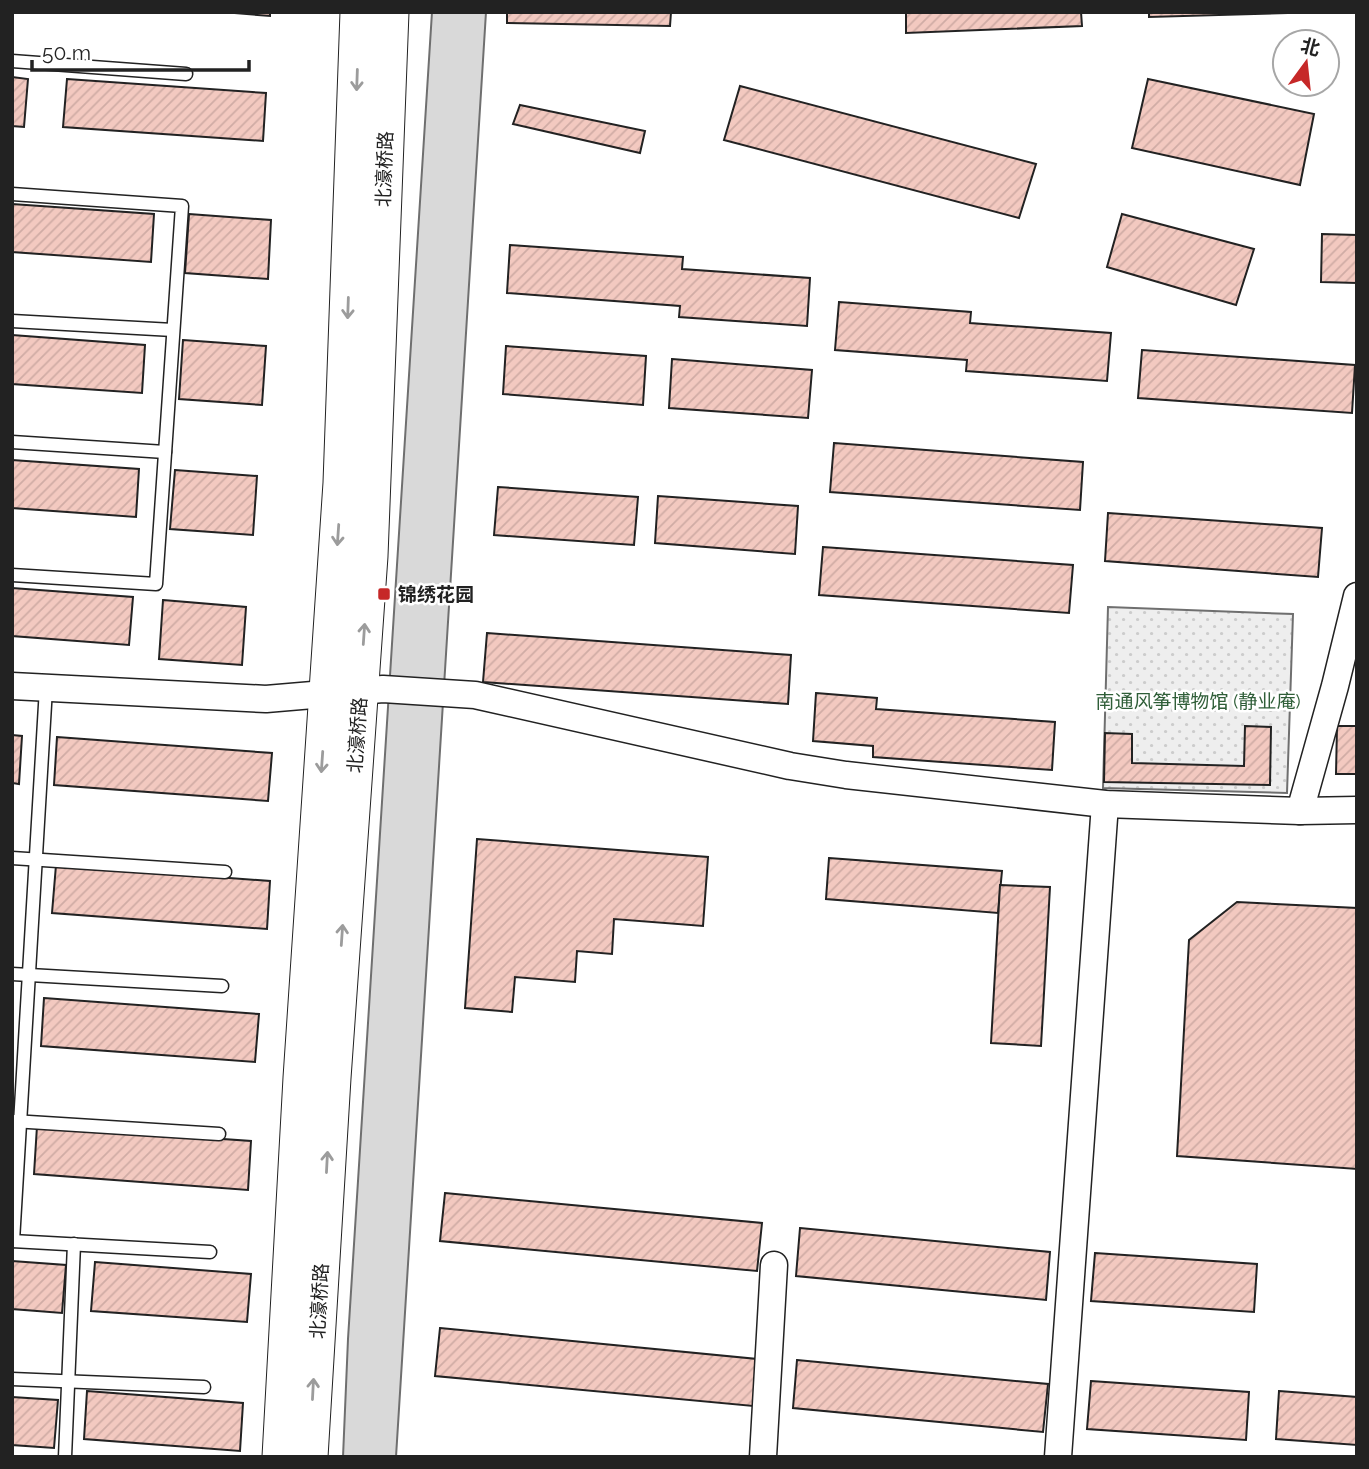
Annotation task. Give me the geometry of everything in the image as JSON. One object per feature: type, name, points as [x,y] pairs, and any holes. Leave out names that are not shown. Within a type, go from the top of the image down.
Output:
[{"type":"main road","name":"北濠桥路","points":[[309,1457],[357,691],[342,483],[359,12]]},
{"type":"main road","name":"北濠桥路","points":[[281,1457],[369,556],[390,12]]},
{"type":"street","points":[[1300,811],[1357,596]]},
{"type":"street","points":[[12,686],[266,699],[357,691],[475,695],[789,766],[846,775],[1105,804],[1300,811],[1357,810]]},
{"type":"street","points":[[1058,1457],[1105,804]]},
{"type":"street","points":[[763,1457],[774,1265]]},
{"type":"lane","points":[[12,61],[186,74]]},
{"type":"lane","points":[[12,194],[182,206],[156,584],[12,575]]},
{"type":"lane","points":[[12,321],[173,330]]},
{"type":"lane","points":[[12,442],[165,452]]},
{"type":"lane","points":[[46,688],[30,975],[16,1121],[13,1241],[210,1252]]},
{"type":"lane","points":[[12,858],[225,873]]},
{"type":"lane","points":[[12,974],[222,986]]},
{"type":"lane","points":[[16,1121],[219,1134]]},
{"type":"lane","points":[[65,1457],[74,1244]]},
{"type":"lane","points":[[12,1379],[204,1387]]},
{"type":"green space","name":"南通风筝博物馆 (静业庵)","points":[[1108,607],[1293,614],[1287,793],[1103,788]]},
{"type":"shaded area","points":[[432,12],[486,12],[396,1457],[343,1457],[348,1339]]},
{"type":"building","points":[[222,12],[270,12],[270,16]]},
{"type":"building","points":[[507,12],[671,12],[670,26],[507,23]]},
{"type":"building","points":[[906,12],[1081,12],[1082,26],[906,33]]},
{"type":"building","points":[[1149,12],[1324,12],[1149,17]]},
{"type":"building","points":[[12,77],[28,79],[24,127],[12,126]]},
{"type":"building","points":[[67,79],[266,93],[263,141],[63,127]]},
{"type":"building","points":[[1148,79],[1314,114],[1300,185],[1132,148]]},
{"type":"building","points":[[740,86],[1036,164],[1019,218],[724,140]]},
{"type":"building","points":[[520,105],[645,131],[640,153],[513,124]]},
{"type":"building","points":[[12,204],[154,214],[151,262],[12,252]]},
{"type":"building","points":[[189,214],[271,220],[268,279],[185,273]]},
{"type":"building","points":[[1122,214],[1254,249],[1236,305],[1107,267]]},
{"type":"building","points":[[1322,234],[1357,235],[1357,283],[1321,282]]},
{"type":"building","points":[[510,245],[683,257],[682,269],[810,278],[807,326],[679,317],[680,306],[507,293]]},
{"type":"building","points":[[839,302],[971,312],[970,323],[1111,333],[1107,381],[966,371],[967,360],[835,350]]},
{"type":"building","points":[[12,335],[145,345],[142,393],[12,384]]},
{"type":"building","points":[[183,340],[266,346],[262,405],[179,399]]},
{"type":"building","points":[[506,346],[646,356],[643,405],[503,394]]},
{"type":"building","points":[[1142,350],[1355,365],[1352,413],[1138,398]]},
{"type":"building","points":[[672,359],[812,370],[808,418],[669,408]]},
{"type":"building","points":[[834,443],[1083,462],[1080,510],[830,492]]},
{"type":"building","points":[[12,460],[139,469],[136,517],[12,508]]},
{"type":"building","points":[[175,470],[257,476],[253,535],[170,529]]},
{"type":"building","points":[[498,487],[638,497],[634,545],[494,535]]},
{"type":"building","points":[[658,496],[798,506],[795,554],[655,543]]},
{"type":"building","points":[[1108,513],[1322,528],[1318,577],[1105,561]]},
{"type":"building","points":[[823,547],[1073,565],[1069,613],[819,595]]},
{"type":"building","points":[[12,588],[133,597],[129,645],[12,636]]},
{"type":"building","points":[[163,600],[246,607],[242,665],[159,659]]},
{"type":"building","points":[[487,633],[791,655],[788,704],[483,682]]},
{"type":"building","points":[[816,693],[877,698],[876,709],[1055,722],[1052,770],[873,757],[873,746],[813,741]]},
{"type":"building","points":[[1245,726],[1271,727],[1270,785],[1104,782],[1105,733],[1132,734],[1132,763],[1244,766]]},
{"type":"building","points":[[1337,726],[1357,726],[1357,774],[1336,774]]},
{"type":"building","points":[[12,735],[22,736],[19,784],[12,783]]},
{"type":"building","points":[[57,737],[272,753],[268,801],[54,785]]},
{"type":"building","points":[[477,839],[708,857],[703,926],[614,919],[612,954],[577,951],[575,982],[515,977],[512,1012],[465,1008]]},
{"type":"building","points":[[829,858],[1002,871],[998,913],[826,899]]},
{"type":"building","points":[[56,865],[270,881],[267,929],[52,913]]},
{"type":"building","points":[[1000,885],[1050,887],[1041,1046],[991,1043]]},
{"type":"building","points":[[1237,902],[1357,908],[1357,1169],[1177,1156],[1189,940]]},
{"type":"building","points":[[44,998],[259,1014],[255,1062],[41,1046]]},
{"type":"building","points":[[37,1126],[251,1141],[248,1190],[34,1174]]},
{"type":"building","points":[[445,1193],[762,1223],[757,1271],[440,1241]]},
{"type":"building","points":[[800,1228],[1050,1252],[1046,1300],[796,1276]]},
{"type":"building","points":[[1095,1253],[1257,1264],[1254,1312],[1091,1301]]},
{"type":"building","points":[[12,1261],[66,1265],[62,1313],[12,1309]]},
{"type":"building","points":[[95,1262],[251,1274],[247,1322],[91,1311]]},
{"type":"building","points":[[440,1328],[757,1359],[753,1406],[435,1376]]},
{"type":"building","points":[[797,1360],[1048,1384],[1043,1432],[793,1408]]},
{"type":"building","points":[[1091,1381],[1249,1392],[1246,1440],[1087,1429]]},
{"type":"building","points":[[87,1391],[243,1403],[240,1451],[84,1439]]},
{"type":"building","points":[[1279,1391],[1357,1397],[1357,1445],[1276,1439]]},
{"type":"building","points":[[12,1397],[58,1400],[54,1448],[12,1445]]},
{"type":"place","name":"锦绣花园","points":[[384,594]]}]
